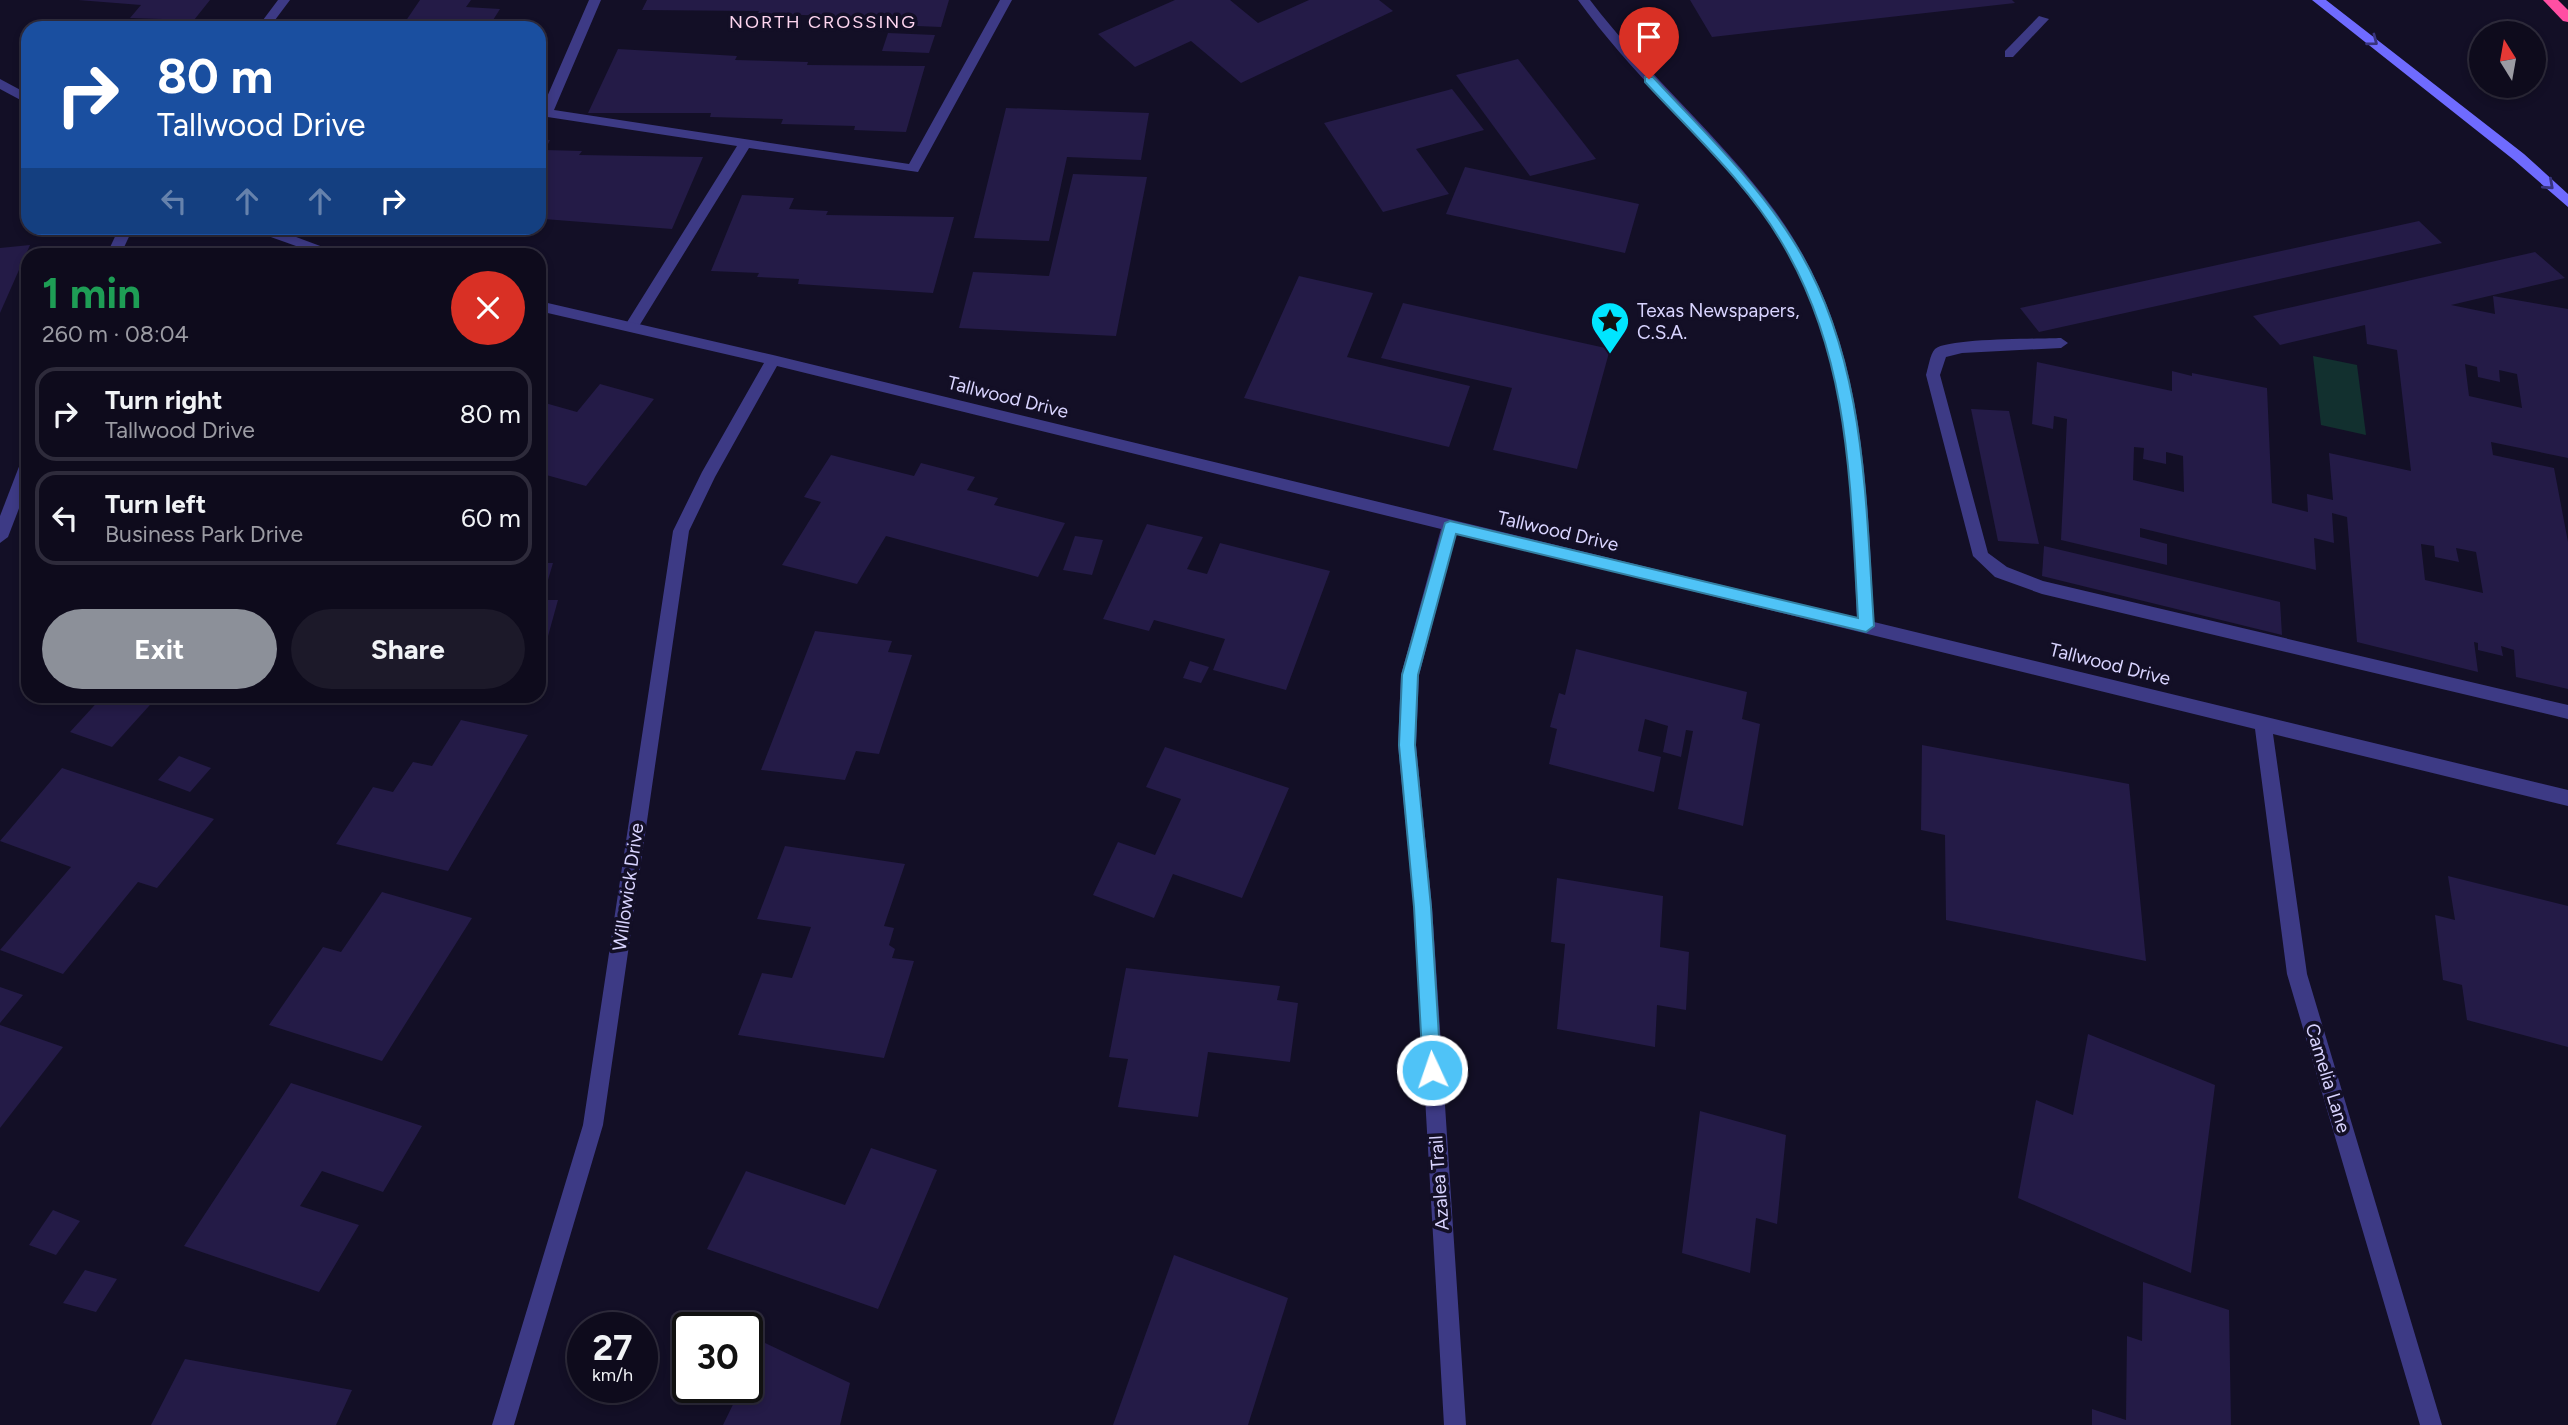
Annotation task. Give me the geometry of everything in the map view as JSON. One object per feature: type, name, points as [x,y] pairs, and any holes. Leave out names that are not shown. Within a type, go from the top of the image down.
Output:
[{"type":"highway","points":[[2550,0],[2568,18]]},
{"type":"main road","points":[[2318,0],[2498,141],[2568,202]]},
{"type":"street","points":[[268,21],[284,0]]},
{"type":"street","points":[[595,0],[546,113],[913,169],[1006,0]]},
{"type":"street","points":[[1584,0],[1638,68],[1757,197],[1788,242],[1817,301],[1844,383],[1856,464],[1866,626]]},
{"type":"street","points":[[2009,54],[2043,19]]},
{"type":"street","points":[[0,83],[21,96]]},
{"type":"street","points":[[631,327],[746,143]]},
{"type":"street","points":[[279,235],[317,248]]},
{"type":"street","name":"Tallwood Drive","points":[[546,308],[773,360],[1450,527],[2263,722],[2568,799]]},
{"type":"street","points":[[2061,343],[1962,348],[1940,353],[1933,375],[1981,556],[2001,572],[2042,587],[2568,712]]},
{"type":"street","name":"Willowick Drive","points":[[503,1425],[593,1125],[681,531],[708,476],[773,360]]},
{"type":"street","points":[[0,537],[21,482]]},
{"type":"street","name":"Azalea Trail","points":[[1450,527],[1410,675],[1407,745],[1423,907],[1455,1425]]},
{"type":"street","name":"Camelia Lane","points":[[2263,722],[2297,974],[2431,1425]]},
{"type":"green space","points":[[2313,356],[2357,365],[2366,435],[2321,425]]},
{"type":"building","points":[[78,0],[210,0],[194,20],[130,18],[141,5]]},
{"type":"building","points":[[420,0],[471,0],[466,7],[500,9],[492,21],[406,21]]},
{"type":"building","points":[[647,0],[949,0],[941,27],[893,25],[894,22],[824,20],[826,16],[758,13],[759,11],[642,10]]},
{"type":"building","points":[[1175,0],[1230,0],[1258,23],[1309,0],[1379,0],[1393,11],[1241,83],[1191,41],[1135,67],[1098,34]]},
{"type":"building","points":[[1690,0],[2012,0],[2015,3],[1712,37]]},
{"type":"building","points":[[888,33],[935,35],[929,53],[882,51]]},
{"type":"building","points":[[618,49],[737,56],[735,60],[808,62],[807,65],[925,66],[906,132],[854,130],[855,126],[781,124],[783,119],[710,117],[711,113],[588,113]]},
{"type":"building","points":[[1518,59],[1596,159],[1530,176],[1456,75]]},
{"type":"building","points":[[1452,89],[1484,130],[1416,149],[1449,194],[1383,212],[1324,123]]},
{"type":"building","points":[[1006,108],[1149,113],[1141,160],[1067,157],[1049,241],[974,238]]},
{"type":"building","points":[[546,150],[582,151],[579,155],[703,157],[672,229],[546,219]]},
{"type":"building","points":[[1465,167],[1639,204],[1625,253],[1446,214]]},
{"type":"building","points":[[1073,174],[1147,177],[1116,336],[959,328],[973,272],[1049,276]]},
{"type":"building","points":[[742,195],[794,198],[789,209],[828,211],[826,215],[954,217],[933,293],[798,284],[799,279],[757,277],[759,273],[711,271]]},
{"type":"building","points":[[2419,221],[2442,243],[2039,332],[2020,308]]},
{"type":"building","points":[[30,245],[29,248],[21,248],[21,265],[0,313],[0,248]]},
{"type":"building","points":[[2535,252],[2565,278],[2451,305],[2495,314],[2493,296],[2568,309],[2568,458],[2491,442],[2493,455],[2554,468],[2568,542],[2568,689],[2516,677],[2514,650],[2501,646],[2503,656],[2478,650],[2478,643],[2474,642],[2478,672],[2357,642],[2347,517],[2332,513],[2334,543],[2314,538],[2316,570],[2140,528],[2140,537],[2167,544],[2167,565],[2061,540],[2067,419],[2054,416],[2053,429],[2032,424],[2037,362],[2172,391],[2172,371],[2267,388],[2272,503],[2308,512],[2307,494],[2333,500],[2329,453],[2411,471],[2397,350],[2367,344],[2365,325],[2280,345],[2253,316]],"holes":[[[2465,364],[2477,367],[2478,377],[2500,382],[2499,370],[2517,374],[2522,408],[2469,396]],[[2134,447],[2144,448],[2143,459],[2166,464],[2166,452],[2183,456],[2184,492],[2133,480]],[[2421,544],[2434,546],[2435,557],[2459,562],[2456,548],[2476,552],[2483,593],[2425,580]]]},
{"type":"building","points":[[1299,276],[1373,293],[1347,357],[1470,386],[1449,447],[1244,398]]},
{"type":"building","points":[[1403,303],[1610,349],[1577,469],[1493,450],[1512,388],[1381,358]]},
{"type":"building","points":[[600,384],[654,399],[586,486],[546,475],[546,403],[577,412]]},
{"type":"building","points":[[1971,409],[2009,411],[2039,544],[1998,541]]},
{"type":"building","points":[[831,455],[914,476],[921,463],[975,477],[967,490],[998,498],[994,505],[1065,523],[1038,577],[886,536],[857,584],[782,565],[821,502],[804,497]]},
{"type":"building","points":[[1147,524],[1203,537],[1187,569],[1207,574],[1220,543],[1330,571],[1286,690],[1213,670],[1225,639],[1154,620],[1149,631],[1103,619]]},
{"type":"building","points":[[1075,536],[1103,540],[1092,575],[1063,570]]},
{"type":"building","points":[[2044,546],[2280,602],[2282,635],[2042,576]]},
{"type":"building","points":[[546,563],[553,563],[546,587]]},
{"type":"building","points":[[546,600],[558,600],[546,643]]},
{"type":"building","points":[[815,631],[892,641],[888,652],[912,655],[879,754],[856,751],[845,780],[761,770]]},
{"type":"building","points":[[1576,649],[1747,692],[1742,719],[1760,724],[1743,826],[1678,809],[1693,731],[1686,730],[1681,757],[1663,752],[1668,726],[1645,719],[1638,751],[1661,757],[1654,792],[1549,764],[1557,729],[1550,727],[1559,693],[1565,695]]},
{"type":"building","points":[[1190,661],[1209,667],[1201,683],[1183,678]]},
{"type":"building","points":[[97,703],[152,703],[112,747],[70,732]]},
{"type":"building","points":[[461,720],[528,735],[448,871],[336,844],[373,787],[393,792],[413,762],[432,766]]},
{"type":"building","points":[[1922,745],[2129,784],[2146,961],[1946,920],[1945,835],[1921,830]]},
{"type":"building","points":[[1165,747],[1289,788],[1242,898],[1173,874],[1154,918],[1093,895],[1118,842],[1155,855],[1181,799],[1146,787]]},
{"type":"building","points":[[179,756],[211,768],[190,792],[158,780]]},
{"type":"building","points":[[62,768],[214,819],[157,888],[138,882],[63,974],[0,950],[71,867],[0,841]]},
{"type":"building","points":[[785,846],[905,864],[884,926],[894,928],[889,945],[895,949],[892,958],[914,961],[884,1058],[738,1035],[762,973],[792,978],[811,927],[757,919]]},
{"type":"building","points":[[2448,876],[2568,906],[2568,1047],[2467,1020],[2462,985],[2443,980],[2435,915],[2455,920]]},
{"type":"building","points":[[1557,878],[1663,896],[1660,947],[1689,952],[1686,1010],[1657,1005],[1655,1047],[1557,1029],[1565,944],[1551,942]]},
{"type":"building","points":[[382,892],[472,918],[382,1061],[269,1025],[323,947],[341,952]]},
{"type":"building","points":[[1126,968],[1280,986],[1277,1000],[1298,1003],[1290,1062],[1208,1052],[1198,1117],[1118,1107],[1128,1059],[1109,1057]]},
{"type":"building","points":[[0,987],[23,995],[0,1023]]},
{"type":"building","points":[[0,1025],[63,1047],[0,1128]]},
{"type":"building","points":[[2088,1034],[2215,1085],[2191,1273],[2018,1198],[2036,1100],[2073,1115]]},
{"type":"building","points":[[291,1083],[422,1126],[383,1192],[322,1171],[300,1206],[359,1225],[319,1292],[184,1246]]},
{"type":"building","points":[[1700,1111],[1786,1135],[1777,1224],[1756,1218],[1750,1273],[1682,1253]]},
{"type":"building","points":[[871,1148],[937,1170],[878,1309],[707,1249],[746,1171],[845,1205]]},
{"type":"building","points":[[53,1210],[80,1221],[56,1255],[29,1245]]},
{"type":"building","points":[[1174,1255],[1288,1298],[1248,1425],[1113,1425]]},
{"type":"building","points":[[85,1270],[117,1279],[96,1312],[63,1303]]},
{"type":"building","points":[[2143,1282],[2229,1310],[2231,1425],[2092,1425],[2092,1409],[2126,1420],[2127,1336],[2142,1341]]},
{"type":"building","points":[[765,1343],[850,1383],[840,1425],[723,1425],[734,1403],[763,1403]]},
{"type":"building","points":[[185,1359],[352,1390],[336,1425],[151,1425]]},
{"type":"place","name":"Texas Newspapers, C.S.A.","points":[[1610,355]]},
{"type":"district","name":"NORTH CROSSING","points":[[823,22]]},
{"type":"route","points":[[1432,1070],[1423,907],[1407,745],[1410,675],[1450,527],[1866,626],[1856,464],[1844,383],[1817,301],[1788,242],[1757,197],[1649,79]]}]
